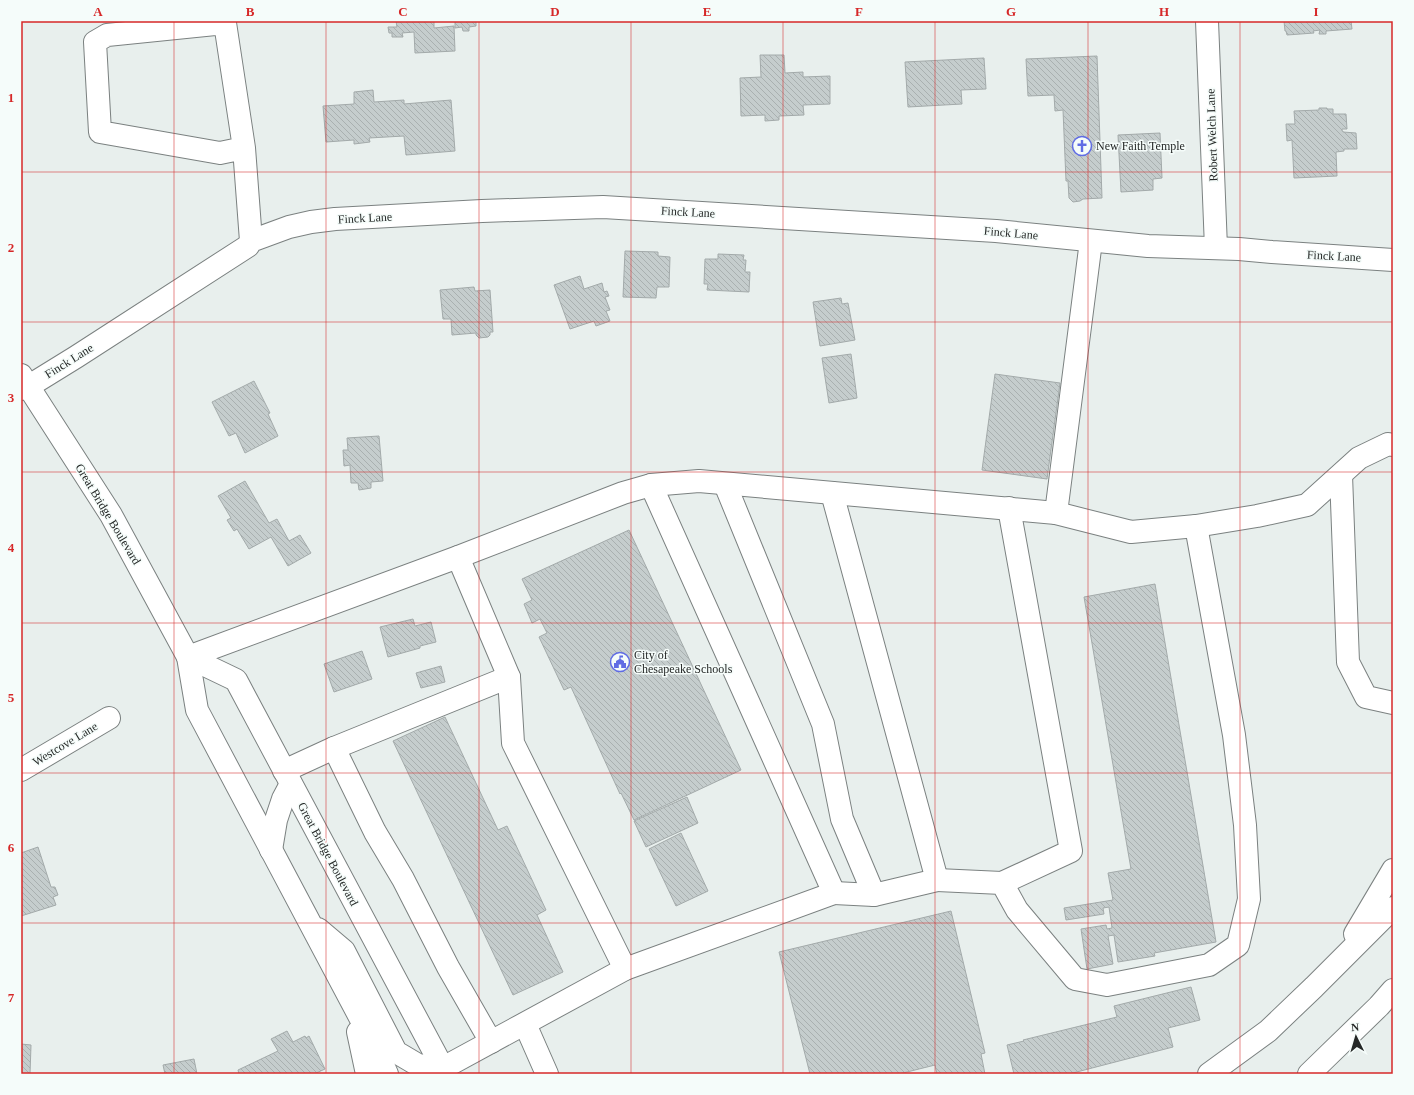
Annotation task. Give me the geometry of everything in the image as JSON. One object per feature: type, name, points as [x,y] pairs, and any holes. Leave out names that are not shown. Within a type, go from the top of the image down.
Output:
[{"type":"main road","name":"Robert Welch Lane","points":[[1207,21],[1216,248]]},
{"type":"main road","points":[[244,148],[220,153],[100,132],[95,42],[107,35],[225,23],[244,148],[251,241]]},
{"type":"main road","name":"Finck Lane","points":[[24,383],[76,358],[248,246],[251,241],[289,227],[335,219],[482,211],[603,207],[996,231],[1148,246],[1216,248],[1393,260]]},
{"type":"main road","points":[[1056,513],[1091,241]]},
{"type":"main road","name":"Great Bridge Boulevard","points":[[24,383],[111,515],[188,657],[197,710],[372,1040],[387,1074]]},
{"type":"main road","points":[[188,657],[458,557],[623,493],[651,485],[699,481],[1010,508],[1056,513],[1131,532],[1196,526],[1257,516],[1307,505],[1359,458],[1388,444],[1393,445]]},
{"type":"main road","points":[[1341,475],[1348,662],[1366,697],[1393,703]]},
{"type":"main road","points":[[725,484],[822,724],[842,818],[874,896]]},
{"type":"main road","points":[[651,485],[834,893]]},
{"type":"main road","points":[[832,493],[937,880]]},
{"type":"main road","points":[[308,920],[344,951],[396,1052],[418,1065],[443,1072],[491,1042],[625,969],[834,893],[874,896],[937,880],[1002,883],[1071,851],[1010,508]]},
{"type":"main road","points":[[1002,883],[1017,910],[1075,979],[1107,985],[1209,965],[1238,945],[1249,899],[1245,825],[1234,735],[1196,526]]},
{"type":"main road","points":[[458,557],[509,677],[513,743],[625,969]]},
{"type":"main road","name":"Great Bridge Boulevard","points":[[188,657],[236,680],[443,1072]]},
{"type":"main road","points":[[271,850],[276,820],[288,777],[334,748],[509,677]]},
{"type":"main road","name":"Westcove Lane","points":[[21,770],[109,718]]},
{"type":"main road","points":[[334,748],[376,832],[403,879],[448,967],[491,1042]]},
{"type":"main road","points":[[1338,962],[1393,870]]},
{"type":"main road","points":[[1209,1074],[1268,1032],[1393,908]]},
{"type":"main road","points":[[1309,1074],[1379,1006],[1393,990]]},
{"type":"main road","points":[[350,999],[367,1074]]},
{"type":"main road","points":[[525,1024],[547,1074]]},
{"type":"building","points":[[396,21],[434,21],[434,28],[454,26],[455,51],[415,53],[414,32],[402,33],[403,37],[392,37],[392,33],[389,33],[388,27],[397,27]]},
{"type":"building","points":[[455,21],[476,21],[476,26],[469,27],[469,31],[463,31],[462,27],[455,28]]},
{"type":"building","points":[[1284,21],[1351,21],[1352,29],[1326,31],[1326,34],[1319,34],[1320,30],[1313,31],[1314,33],[1287,35]]},
{"type":"building","points":[[760,55],[784,55],[785,73],[803,72],[803,77],[830,76],[830,104],[803,105],[804,115],[779,116],[779,120],[765,121],[765,115],[741,116],[740,78],[761,77]]},
{"type":"building","name":"New Faith Temple","points":[[1097,56],[1102,198],[1083,199],[1073,202],[1069,198],[1068,181],[1066,181],[1063,110],[1055,111],[1054,95],[1028,96],[1026,59]]},
{"type":"building","points":[[984,58],[986,89],[961,90],[962,104],[908,107],[905,62]]},
{"type":"building","points":[[373,90],[374,102],[404,100],[404,104],[451,100],[455,151],[406,155],[404,136],[369,138],[370,142],[354,144],[354,140],[326,142],[323,106],[354,104],[354,92]]},
{"type":"building","points":[[1319,108],[1333,109],[1333,114],[1346,114],[1347,129],[1342,129],[1342,131],[1356,133],[1357,149],[1344,149],[1344,151],[1336,152],[1337,176],[1294,178],[1292,140],[1287,141],[1286,124],[1295,124],[1294,111],[1319,110]]},
{"type":"building","points":[[1160,133],[1162,178],[1153,179],[1153,190],[1121,192],[1118,135]]},
{"type":"building","points":[[625,251],[658,252],[658,256],[670,257],[669,287],[657,287],[656,298],[623,297]]},
{"type":"building","points":[[718,254],[744,255],[743,260],[746,260],[745,272],[750,272],[749,292],[707,290],[708,284],[704,284],[705,259],[718,259]]},
{"type":"building","points":[[580,276],[584,289],[602,283],[604,292],[607,291],[609,296],[605,297],[610,310],[606,311],[610,321],[596,326],[594,321],[570,329],[554,285]]},
{"type":"building","points":[[474,287],[475,291],[490,290],[493,332],[490,332],[488,337],[479,338],[476,333],[452,335],[451,319],[443,319],[440,290]]},
{"type":"building","points":[[841,298],[842,304],[848,303],[855,340],[820,346],[813,302]]},
{"type":"building","points":[[851,354],[857,398],[829,403],[822,358]]},
{"type":"building","points":[[995,374],[1060,383],[1047,479],[982,470]]},
{"type":"building","points":[[254,381],[270,413],[268,414],[278,436],[245,453],[236,433],[229,436],[212,402]]},
{"type":"building","points":[[379,436],[383,481],[371,482],[371,488],[359,490],[358,483],[351,483],[350,465],[344,466],[343,450],[348,450],[347,438]]},
{"type":"building","points":[[245,481],[269,523],[277,519],[289,541],[300,535],[311,553],[288,566],[271,537],[249,549],[237,529],[234,531],[227,520],[231,518],[218,496]]},
{"type":"building","name":"City of Chesapeake Schools","points":[[629,530],[741,770],[634,820],[621,793],[620,794],[571,687],[564,690],[539,637],[547,633],[540,619],[532,623],[524,604],[532,600],[522,579]]},
{"type":"building","points":[[1155,584],[1216,942],[1154,953],[1155,956],[1118,962],[1114,935],[1108,936],[1113,964],[1087,969],[1081,929],[1106,925],[1107,929],[1112,928],[1109,907],[1103,908],[1104,914],[1066,920],[1064,908],[1113,900],[1108,873],[1131,869],[1084,597]]},
{"type":"building","points":[[413,619],[415,626],[431,622],[436,642],[388,657],[380,627]]},
{"type":"building","points":[[362,651],[372,679],[334,692],[324,664]]},
{"type":"building","points":[[441,666],[445,682],[421,688],[416,673]]},
{"type":"building","points":[[445,717],[498,830],[507,826],[546,910],[537,915],[563,972],[513,995],[393,741]]},
{"type":"building","points":[[687,797],[698,823],[646,847],[634,821]]},
{"type":"building","points":[[681,833],[708,891],[676,906],[649,849]]},
{"type":"building","points":[[38,847],[51,887],[55,887],[58,895],[53,897],[56,905],[21,916],[21,853]]},
{"type":"building","points":[[951,911],[985,1053],[981,1054],[985,1074],[937,1074],[935,1065],[899,1074],[810,1074],[779,952]]},
{"type":"building","points":[[1191,987],[1200,1020],[1168,1028],[1173,1047],[1069,1074],[1014,1074],[1007,1045],[1117,1017],[1114,1006]]},
{"type":"building","points":[[287,1031],[293,1042],[305,1036],[306,1038],[309,1036],[325,1069],[314,1074],[239,1074],[238,1070],[278,1051],[271,1039]]},
{"type":"building","points":[[21,1044],[31,1045],[30,1074],[21,1074]]},
{"type":"building","points":[[194,1059],[197,1074],[165,1074],[163,1065]]},
{"type":"place","name":"New Faith Temple","points":[[1082,146]]},
{"type":"place","name":"City of Chesapeake Schools","points":[[620,662]]}]
